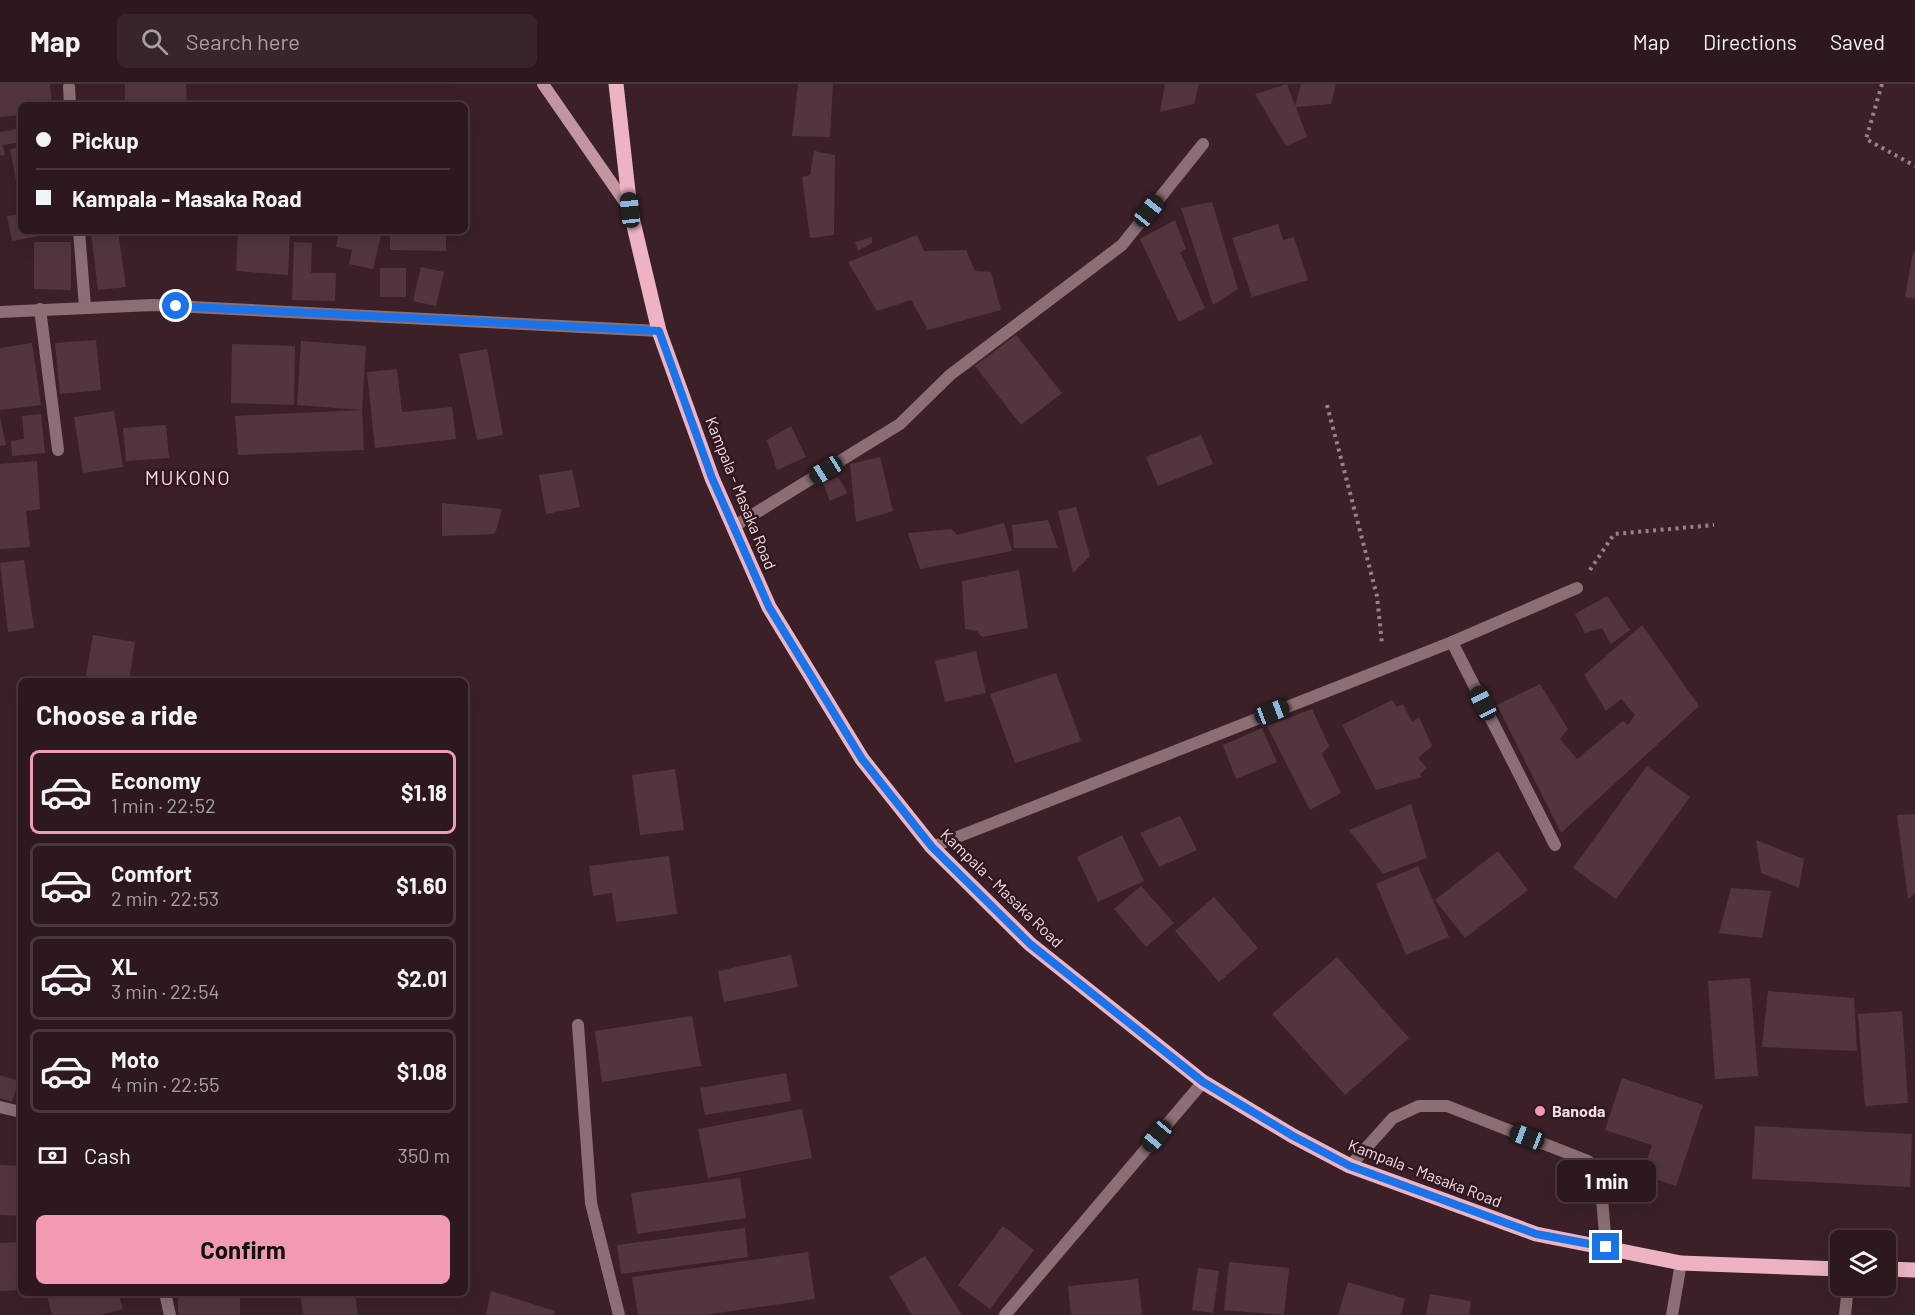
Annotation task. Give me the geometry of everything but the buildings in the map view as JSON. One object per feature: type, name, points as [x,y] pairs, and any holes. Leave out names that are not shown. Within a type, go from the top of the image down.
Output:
[{"type":"main road","name":"Kampala - Masaka Road","points":[[616,84],[630,210],[659,331],[712,478],[769,607],[862,759],[932,847],[1030,944],[1203,1082],[1293,1136],[1350,1166],[1536,1234],[1681,1263],[1830,1269]]},
{"type":"main road","points":[[1896,1269],[1915,1270]]},
{"type":"street","points":[[543,84],[630,210]]},
{"type":"street","points":[[69,87],[70,102]]},
{"type":"street","points":[[733,527],[900,424],[950,375],[1122,245],[1203,144]]},
{"type":"street","points":[[79,234],[85,307]]},
{"type":"street","points":[[0,312],[153,305],[659,331]]},
{"type":"street","points":[[40,309],[58,450]]},
{"type":"street","points":[[932,847],[1452,642],[1577,588]]},
{"type":"street","points":[[1452,642],[1555,845]]},
{"type":"street","points":[[578,1025],[591,1203],[619,1315]]},
{"type":"street","points":[[1005,1315],[1203,1082]]},
{"type":"street","points":[[1350,1166],[1393,1118],[1419,1106],[1447,1106],[1588,1161],[1600,1174],[1606,1247]]},
{"type":"street","points":[[0,1107],[18,1111]]},
{"type":"street","points":[[1672,1315],[1681,1263]]},
{"type":"street","points":[[166,1296],[170,1315]]},
{"type":"street","points":[[1845,1315],[1847,1296]]},
{"type":"path","points":[[1882,84],[1866,140],[1915,166]]},
{"type":"path","points":[[1327,405],[1377,596],[1382,650],[1379,670]]},
{"type":"path","points":[[1577,588],[1614,534],[1714,525]]},
{"type":"place","name":"Banoda","points":[[1540,1111]]},
{"type":"district","name":"MUKONO","points":[[188,478]]},
{"type":"route","points":[[176,306],[659,331],[712,478],[769,607],[862,759],[932,847],[1030,944],[1203,1082],[1293,1136],[1350,1166],[1536,1234],[1606,1247]]}]
